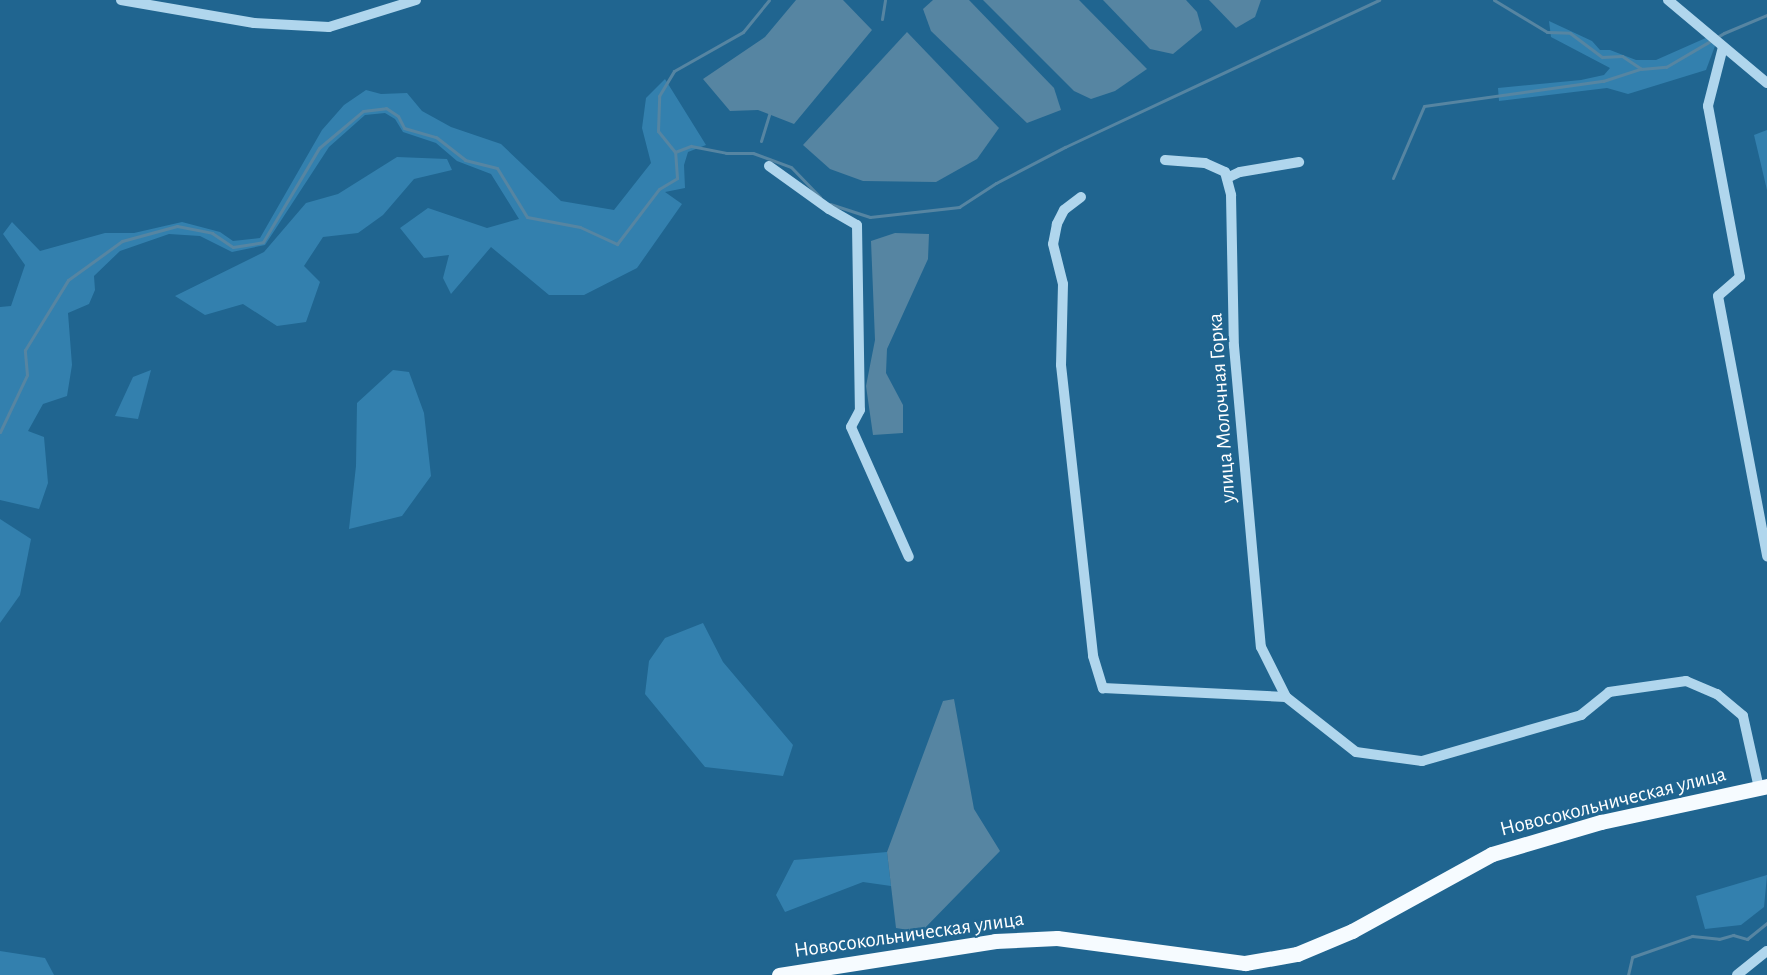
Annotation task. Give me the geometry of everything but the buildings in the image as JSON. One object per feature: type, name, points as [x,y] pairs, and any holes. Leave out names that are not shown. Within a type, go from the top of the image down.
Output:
[{"type":"main road","name":"Новосокольническая улица","points":[[778,975],[995,941],[1056,938],[1245,963],[1297,954],[1352,931],[1492,854],[1602,822],[1763,787]]},
{"type":"street","points":[[121,0],[254,23],[329,27],[416,0]]},
{"type":"street","points":[[1668,0],[1767,83]]},
{"type":"street","points":[[1721,45],[1708,106],[1740,277],[1718,296],[1767,556]]},
{"type":"street","points":[[1165,160],[1205,163],[1225,172],[1227,178],[1240,172],[1299,162]]},
{"type":"street","points":[[769,166],[829,209],[858,225],[860,410],[851,427],[909,557]]},
{"type":"street","name":"улица Молочная Горка","points":[[1227,178],[1231,195],[1234,346],[1261,647],[1286,697]]},
{"type":"street","points":[[1081,197],[1064,210],[1057,224],[1053,244],[1063,284],[1061,365],[1093,656],[1102,688],[1286,697],[1356,753],[1422,760],[1581,715],[1609,693],[1686,681],[1717,693],[1743,716],[1763,787]]},
{"type":"street","points":[[1737,975],[1767,951]]},
{"type":"shaded area","points":[[796,0],[843,0],[872,30],[794,124],[758,110],[730,111],[703,79],[765,37]]},
{"type":"shaded area","points":[[933,0],[969,0],[1054,88],[1061,110],[1027,123],[931,31],[923,9]]},
{"type":"shaded area","points":[[983,0],[1079,0],[1147,69],[1115,91],[1091,99],[1074,91]]},
{"type":"shaded area","points":[[1103,0],[1186,0],[1197,12],[1202,30],[1173,54],[1150,49]]},
{"type":"shaded area","points":[[1209,0],[1261,0],[1255,17],[1236,28]]},
{"type":"shaded area","points":[[1549,21],[1592,41],[1600,50],[1610,50],[1636,60],[1656,60],[1708,37],[1715,46],[1706,70],[1628,94],[1607,88],[1499,101],[1498,88],[1581,80],[1604,75],[1610,68],[1551,37]]},
{"type":"shaded area","points":[[907,32],[999,128],[977,159],[936,182],[863,181],[830,169],[803,145]]},
{"type":"shaded area","points":[[665,79],[706,145],[688,152],[684,165],[685,188],[665,192],[682,204],[637,268],[584,295],[549,295],[491,247],[451,294],[443,278],[449,255],[424,258],[400,228],[428,208],[487,228],[519,219],[491,174],[457,161],[436,143],[403,132],[395,119],[385,113],[365,115],[329,147],[265,245],[232,252],[200,236],[169,234],[120,251],[94,276],[95,290],[89,304],[68,313],[72,365],[67,396],[43,404],[28,431],[44,437],[48,483],[39,509],[0,500],[0,307],[11,306],[25,265],[3,234],[12,222],[40,251],[105,233],[134,233],[182,222],[220,232],[233,241],[260,238],[322,130],[344,105],[366,90],[381,94],[407,93],[422,111],[451,127],[501,144],[561,201],[614,210],[651,163],[642,128],[646,98]]},
{"type":"shaded area","points":[[1767,130],[1767,190],[1754,135]]},
{"type":"shaded area","points":[[397,157],[447,159],[452,170],[414,179],[383,215],[358,233],[323,237],[304,266],[320,282],[306,322],[277,326],[243,304],[205,315],[175,296],[264,252],[306,203],[338,194]]},
{"type":"shaded area","points":[[895,233],[929,234],[928,259],[887,349],[886,373],[903,405],[903,433],[873,435],[866,386],[875,340],[871,241]]},
{"type":"shaded area","points":[[151,370],[138,419],[115,416],[133,377]]},
{"type":"shaded area","points":[[393,370],[409,372],[424,413],[431,476],[402,516],[349,529],[356,466],[357,403]]},
{"type":"shaded area","points":[[0,519],[31,539],[20,595],[0,623]]},
{"type":"shaded area","points":[[703,623],[723,662],[793,745],[783,776],[705,767],[645,694],[649,661],[665,638]]},
{"type":"shaded area","points":[[954,699],[974,809],[1000,851],[921,932],[896,928],[887,852],[943,701]]},
{"type":"shaded area","points":[[887,852],[891,886],[863,882],[785,912],[776,895],[794,860]]},
{"type":"shaded area","points":[[1767,875],[1764,907],[1741,925],[1705,929],[1696,896]]},
{"type":"shaded area","points":[[0,951],[45,958],[54,975],[0,975]]},
{"type":"waterway","points":[[0,432],[27,375],[25,350],[68,280],[122,241],[177,226],[212,233],[233,247],[263,242],[319,148],[363,111],[386,108],[398,116],[404,128],[436,137],[465,160],[497,168],[527,217],[580,227],[617,244],[659,189],[677,178],[675,152],[658,131],[659,96],[674,71],[743,32],[769,0]]},
{"type":"waterway","points":[[882,19],[885,0]]},
{"type":"waterway","points":[[830,204],[870,217],[959,207],[996,183],[1065,147],[1379,0]]},
{"type":"waterway","points":[[1494,0],[1547,32],[1570,33],[1602,57],[1622,56],[1641,69],[1666,67],[1724,33],[1767,15]]},
{"type":"waterway","points":[[1393,178],[1424,106],[1603,81],[1641,69]]},
{"type":"waterway","points":[[761,141],[770,111]]},
{"type":"waterway","points":[[675,152],[691,146],[726,153],[753,153],[791,167],[820,197]]},
{"type":"waterway","points":[[1628,975],[1632,957],[1692,936],[1719,939],[1733,935],[1747,939],[1767,923]]}]
